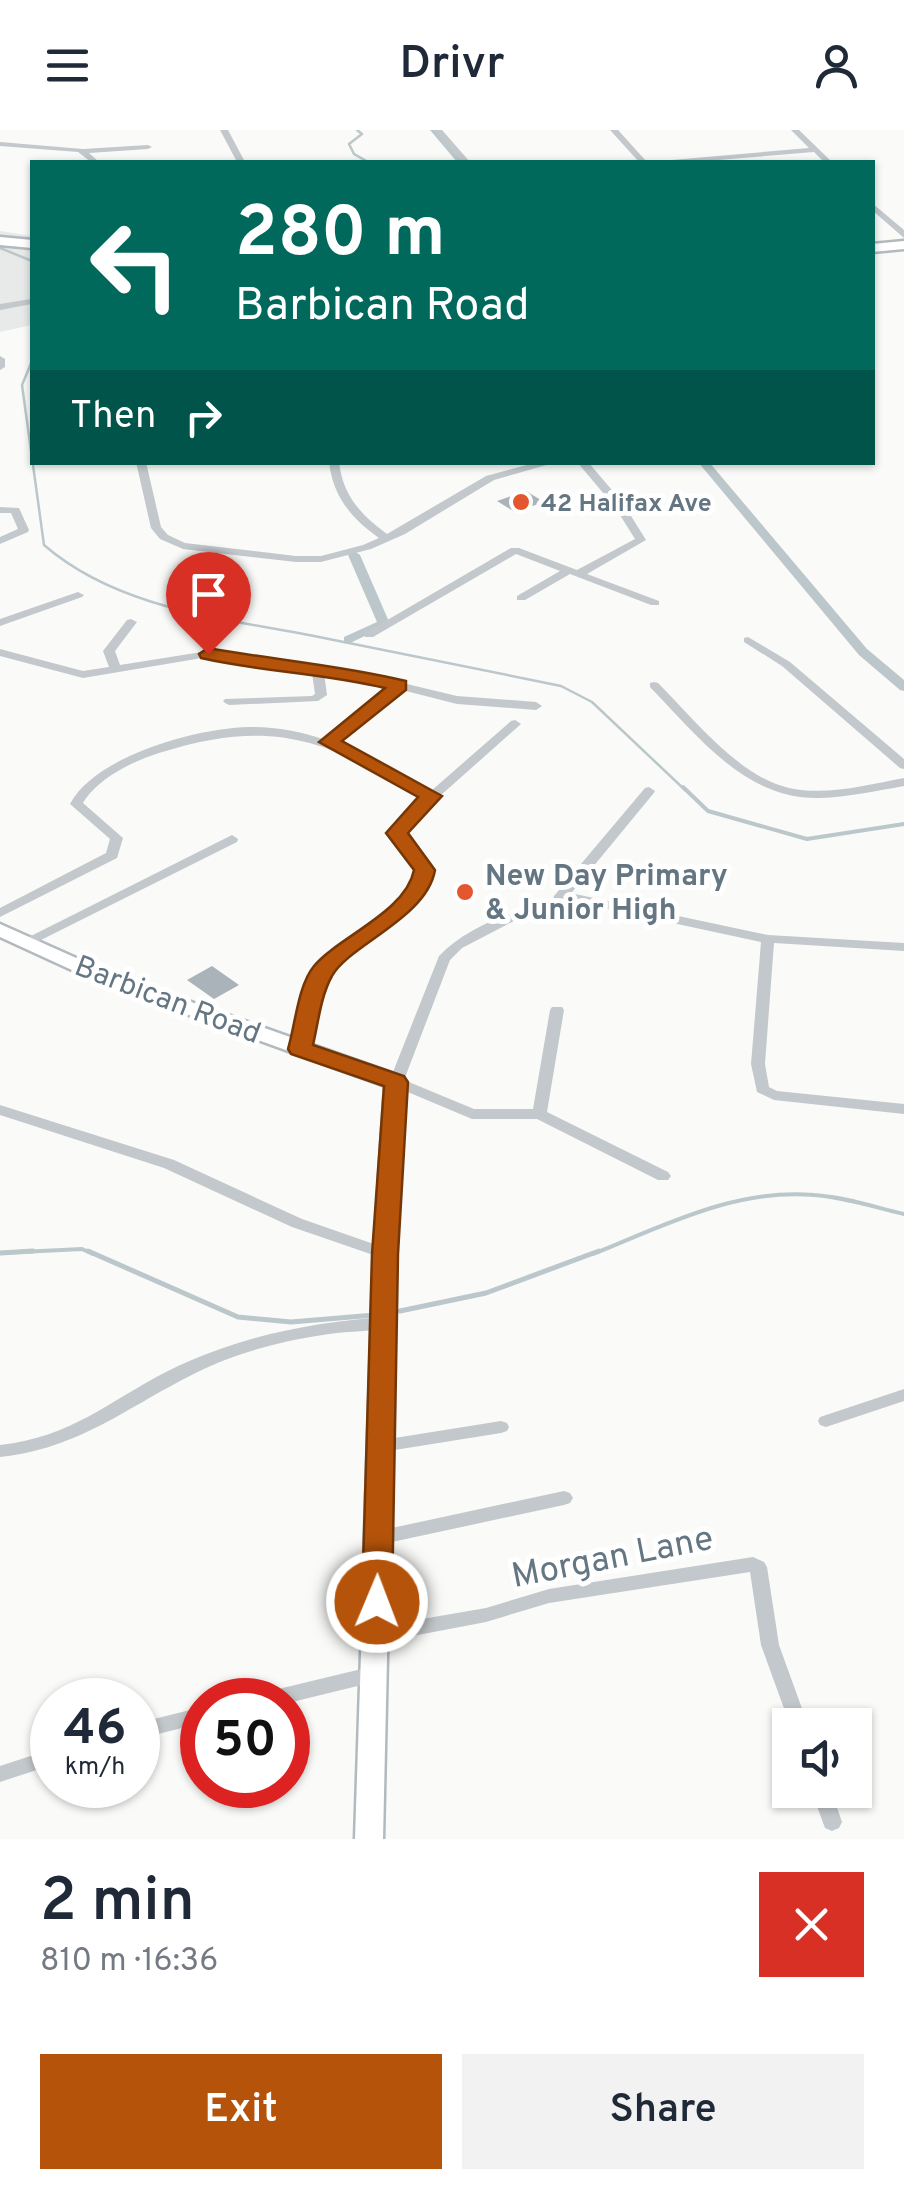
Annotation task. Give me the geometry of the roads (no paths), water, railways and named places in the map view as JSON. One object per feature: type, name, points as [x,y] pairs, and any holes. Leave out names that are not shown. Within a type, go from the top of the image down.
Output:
[{"type":"main road","points":[[0,238],[30,242]]},
{"type":"main road","points":[[875,248],[904,245]]},
{"type":"main road","name":"Barbican Road","points":[[0,930],[104,978],[396,1082]]},
{"type":"main road","points":[[370,1839],[385,1254],[396,1082]]},
{"type":"street","points":[[224,130],[240,160]]},
{"type":"street","points":[[438,130],[464,160]]},
{"type":"street","points":[[614,130],[642,160]]},
{"type":"street","points":[[795,130],[826,160]]},
{"type":"street","points":[[0,144],[84,151],[148,148]]},
{"type":"street","points":[[696,160],[814,150]]},
{"type":"street","points":[[84,151],[93,160]]},
{"type":"street","points":[[875,208],[904,235]]},
{"type":"street","points":[[2,290],[6,306]]},
{"type":"street","points":[[0,359],[0,368]]},
{"type":"street","points":[[143,465],[156,528],[183,546],[262,559],[345,554],[386,538],[490,478],[540,465]]},
{"type":"street","points":[[334,465],[338,487],[347,504],[386,538]]},
{"type":"street","points":[[521,598],[641,540],[585,465]]},
{"type":"street","points":[[0,510],[15,510],[22,533],[0,541]]},
{"type":"street","points":[[369,634],[397,622],[508,551],[523,552],[655,603]]},
{"type":"street","points":[[0,623],[78,595]]},
{"type":"street","points":[[116,669],[109,652],[131,622]]},
{"type":"street","points":[[748,640],[786,664],[904,765]]},
{"type":"street","points":[[0,652],[75,674],[198,653],[318,671],[336,670],[484,702],[536,706]]},
{"type":"street","points":[[230,701],[314,699],[321,695],[318,671]]},
{"type":"street","points":[[654,685],[750,778],[777,792],[838,795],[904,782]]},
{"type":"street","points":[[329,742],[399,686]]},
{"type":"street","points":[[300,1049],[322,971],[384,924],[423,882],[425,870],[396,833],[431,796],[516,724]]},
{"type":"street","points":[[0,913],[112,855],[117,847],[111,830],[76,804],[84,792],[131,758],[224,729],[256,728],[329,742],[431,796]]},
{"type":"street","points":[[886,749],[904,744]]},
{"type":"street","points":[[559,899],[649,791]]},
{"type":"street","points":[[26,942],[232,839]]},
{"type":"street","points":[[663,1176],[539,1114],[472,1114],[396,1082],[450,952],[510,918],[559,899],[593,900],[768,940],[904,947]]},
{"type":"street","points":[[768,940],[758,1064],[762,1089],[774,1095],[904,1109]]},
{"type":"street","points":[[539,1114],[557,1010]]},
{"type":"street","points":[[0,1110],[169,1164],[297,1223],[385,1254]]},
{"type":"street","points":[[0,1451],[26,1450],[86,1429],[176,1375],[261,1341],[385,1323]]},
{"type":"street","points":[[826,1421],[904,1396]]},
{"type":"street","points":[[382,1446],[501,1427]]},
{"type":"street","points":[[378,1538],[564,1498]]},
{"type":"street","name":"Morgan Lane","points":[[376,1635],[486,1616],[549,1596],[754,1564],[758,1567],[770,1645],[793,1708]]},
{"type":"street","points":[[310,1689],[374,1674]]},
{"type":"street","points":[[0,1774],[30,1764]]},
{"type":"street","points":[[828,1808],[832,1822]]},
{"type":"waterway","points":[[357,130],[362,134],[349,144],[354,154],[364,160]]},
{"type":"waterway","points":[[434,130],[459,160]]},
{"type":"waterway","points":[[0,248],[30,260]]},
{"type":"waterway","points":[[30,366],[22,385],[30,443]]},
{"type":"waterway","points":[[33,465],[44,545],[104,584],[172,608],[561,686],[592,702],[685,790]]},
{"type":"waterway","points":[[706,465],[863,652],[904,687]]},
{"type":"waterway","points":[[348,640],[384,624],[354,555]]},
{"type":"waterway","points":[[683,787],[708,811],[807,839],[904,824]]},
{"type":"waterway","points":[[593,1254],[700,1211],[756,1197],[825,1196],[904,1214]]},
{"type":"waterway","points":[[33,1251],[0,1253],[82,1249],[93,1254]]},
{"type":"waterway","points":[[88,1251],[238,1317],[291,1322],[375,1315]]},
{"type":"waterway","points":[[400,1311],[486,1293],[599,1251]]},
{"type":"place","name":"42 Halifax Ave","points":[[521,502]]},
{"type":"place","name":"New Day Primary & Junior High","points":[[465,892]]}]
